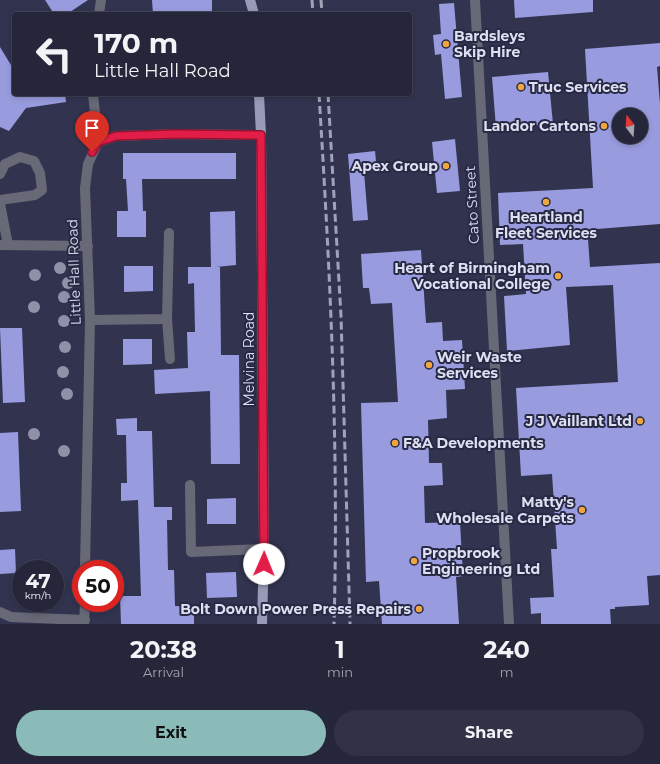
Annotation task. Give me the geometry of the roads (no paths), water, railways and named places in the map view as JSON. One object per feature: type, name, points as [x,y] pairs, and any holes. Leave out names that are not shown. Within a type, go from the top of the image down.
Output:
[{"type":"main road","points":[[250,0],[253,12]]},
{"type":"main road","name":"Melvina Road","points":[[259,96],[261,135],[264,549],[262,624]]},
{"type":"street","points":[[99,12],[101,0]]},
{"type":"street","name":"Cato Street","points":[[475,0],[510,624]]},
{"type":"street","points":[[93,96],[98,142],[116,136],[176,134],[261,135]]},
{"type":"street","name":"Little Hall Road","points":[[85,560],[90,320],[85,188],[88,164],[98,142]]},
{"type":"street","points":[[0,174],[5,164],[20,157],[34,161],[40,173],[42,190],[35,195],[0,200]]},
{"type":"street","points":[[0,204],[4,245],[88,246]]},
{"type":"street","points":[[169,233],[168,319],[170,360]]},
{"type":"street","points":[[90,320],[168,319]]},
{"type":"street","points":[[190,485],[191,552],[264,549]]},
{"type":"street","points":[[0,612],[11,617],[84,622],[85,612]]},
{"type":"railway","points":[[312,0],[313,12]]},
{"type":"railway","points":[[321,0],[322,12]]},
{"type":"railway","points":[[319,96],[330,293],[334,425],[334,624]]},
{"type":"railway","points":[[328,96],[341,316],[350,624]]},
{"type":"place","name":"Bardsleys Skip Hire","points":[[446,44]]},
{"type":"place","name":"Truc Services","points":[[521,87]]},
{"type":"place","name":"Landor Cartons","points":[[604,126]]},
{"type":"place","name":"Apex Group","points":[[446,166]]},
{"type":"place","name":"Heartland Fleet Services","points":[[546,202]]},
{"type":"place","name":"Heart of Birmingham Vocational College","points":[[558,276]]},
{"type":"place","name":"Weir Waste Services","points":[[429,365]]},
{"type":"place","name":"J J Vaillant Ltd","points":[[640,421]]},
{"type":"place","name":"F&A Developments","points":[[395,443]]},
{"type":"place","name":"Matty's Wholesale Carpets","points":[[582,510]]},
{"type":"place","name":"Propbrook Engineering Ltd","points":[[414,561]]},
{"type":"place","name":"Bolt Down Power Press Repairs","points":[[419,609]]}]
